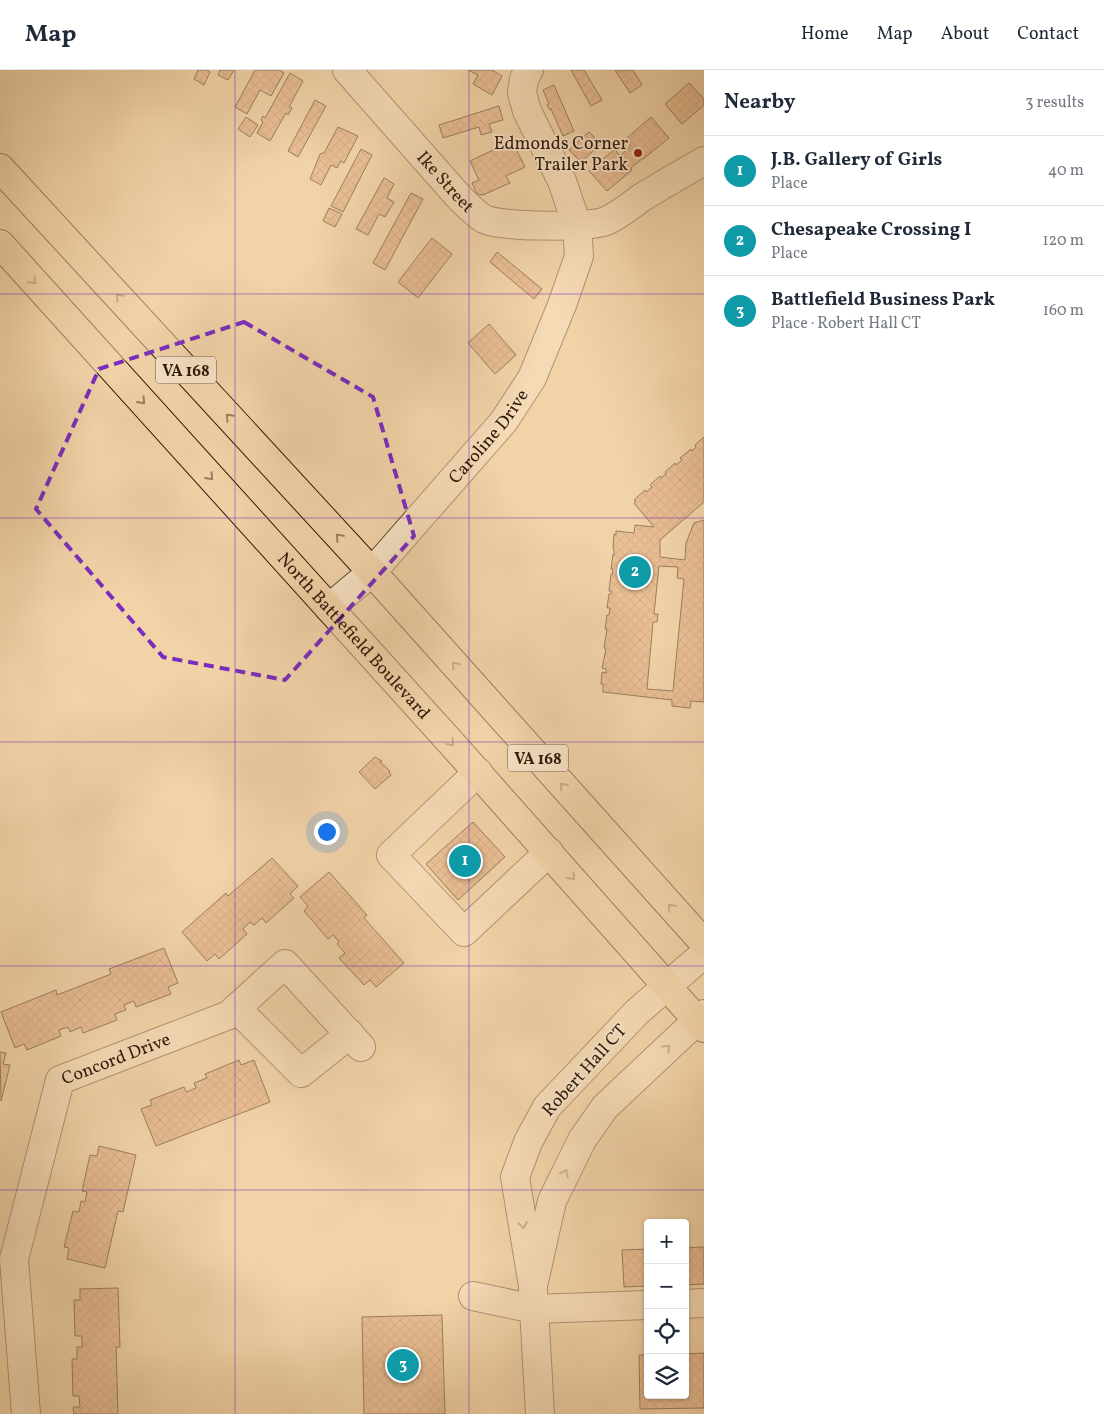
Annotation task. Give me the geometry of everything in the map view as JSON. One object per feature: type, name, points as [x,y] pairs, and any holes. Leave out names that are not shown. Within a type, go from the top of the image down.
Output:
[{"type":"main road","name":"VA 168","points":[[0,168],[372,572],[704,943]]},
{"type":"main road","name":"North Battlefield Boulevard","points":[[0,244],[478,772],[667,985],[702,1021]]},
{"type":"street","name":"Ike Street","points":[[347,70],[458,196],[481,216],[495,222],[522,225],[577,225],[605,222],[663,184],[704,161]]},
{"type":"street","points":[[529,70],[524,79],[522,93],[527,111],[562,181],[577,225]]},
{"type":"street","name":"Caroline Drive","points":[[329,608],[372,572],[504,421],[532,378],[560,313],[579,256],[577,225]]},
{"type":"street","points":[[478,772],[391,855],[464,932],[549,852]]},
{"type":"street","name":"Robert Hall CT","points":[[540,1414],[534,1298],[516,1177],[528,1142],[547,1107],[637,1012],[704,954]]},
{"type":"street","name":"Concord Drive","points":[[26,1414],[7,1259],[60,1080],[229,1015],[236,1008],[285,964],[356,1041],[301,1073],[236,1008]]},
{"type":"street","name":"Robert Hall CT","points":[[534,1298],[552,1201],[582,1140],[604,1107],[702,1021]]},
{"type":"street","points":[[473,1296],[644,1305]]},
{"type":"street","points":[[689,1304],[704,1303]]},
{"type":"highlighted area","points":[[244,322],[373,397],[414,536],[285,680],[163,657],[36,509],[99,369]]},
{"type":"building","points":[[198,70],[210,72],[204,85],[194,79]]},
{"type":"building","points":[[220,70],[234,70],[228,80],[218,75]]},
{"type":"building","points":[[255,70],[279,70],[284,73],[271,96],[260,90],[247,114],[235,107]]},
{"type":"building","points":[[468,70],[492,70],[502,76],[492,95],[473,84],[478,75]]},
{"type":"building","points":[[571,70],[584,70],[602,100],[591,106]]},
{"type":"building","points":[[615,70],[633,70],[642,85],[630,93]]},
{"type":"building","points":[[290,73],[303,81],[289,107],[292,108],[288,115],[286,113],[270,141],[257,133],[263,122],[261,120],[263,116],[265,118]]},
{"type":"building","points":[[689,83],[704,99],[704,105],[682,124],[665,104]]},
{"type":"building","points":[[554,85],[574,131],[563,136],[551,109],[547,105],[549,104],[543,90]]},
{"type":"building","points":[[315,100],[326,106],[298,157],[288,151]]},
{"type":"building","points":[[499,106],[503,120],[489,124],[492,132],[481,135],[479,127],[443,138],[439,125]]},
{"type":"building","points":[[246,117],[258,125],[250,137],[238,129]]},
{"type":"building","name":"Edmonds Corner Trailer Park","points":[[651,117],[669,138],[631,168],[632,170],[607,191],[589,171],[615,149],[620,156],[631,146],[626,139]]},
{"type":"building","points":[[338,127],[358,136],[344,163],[341,161],[337,168],[331,165],[321,185],[310,179],[320,154],[324,153]]},
{"type":"building","points":[[589,132],[601,144],[581,162],[569,150]]},
{"type":"building","points":[[512,141],[525,167],[506,176],[510,183],[483,195],[477,194],[472,183],[479,180],[470,161]]},
{"type":"building","points":[[361,149],[372,155],[343,212],[331,206]]},
{"type":"building","points":[[384,178],[394,184],[387,198],[394,202],[385,217],[379,214],[368,235],[356,229]]},
{"type":"building","points":[[411,193],[423,199],[385,270],[373,263]]},
{"type":"building","points":[[329,208],[342,214],[335,227],[323,221]]},
{"type":"building","points":[[432,238],[452,254],[418,298],[398,282]]},
{"type":"building","points":[[497,252],[542,289],[534,299],[490,262]]},
{"type":"building","points":[[489,324],[516,355],[495,374],[468,343]]},
{"type":"building","points":[[704,437],[704,502],[660,540],[660,557],[685,560],[686,543],[694,523],[704,520],[704,702],[691,701],[690,708],[672,706],[672,700],[603,692],[603,684],[601,684],[602,672],[606,673],[606,669],[602,668],[606,649],[604,648],[607,629],[605,629],[610,608],[607,608],[609,594],[611,594],[611,591],[609,591],[613,569],[611,569],[614,555],[614,534],[616,535],[616,531],[634,533],[635,525],[654,527],[634,503],[636,501],[634,500],[645,490],[646,492],[652,487],[650,485],[660,476],[661,478],[666,474],[665,472],[675,463],[676,465],[682,460],[680,458],[691,449],[692,451],[696,447],[695,445]],"holes":[[[659,566],[678,567],[677,578],[684,579],[673,691],[647,689],[653,622],[657,622],[658,614],[654,614]]]},
{"type":"building","points":[[375,757],[382,761],[380,762],[390,771],[391,775],[375,789],[359,772]]},
{"type":"building","points":[[473,822],[505,857],[458,900],[426,864]]},
{"type":"building","points":[[272,858],[298,886],[290,894],[294,898],[266,923],[262,918],[254,925],[250,922],[243,929],[247,934],[219,959],[215,954],[207,961],[182,932],[226,893],[228,896]]},
{"type":"building","points":[[329,872],[367,915],[364,918],[404,963],[376,987],[370,980],[364,985],[339,958],[345,953],[337,944],[339,942],[333,935],[328,939],[304,911],[308,906],[300,897]]},
{"type":"building","points":[[164,948],[178,983],[168,987],[171,994],[136,1007],[134,1001],[124,1005],[126,1010],[115,1014],[117,1020],[83,1033],[81,1027],[70,1032],[68,1027],[59,1030],[61,1036],[27,1050],[24,1044],[15,1048],[1,1012],[56,990],[57,995],[111,974],[109,969]]},
{"type":"building","points":[[0,1052],[6,1053],[3,1064],[10,1065],[1,1101]]},
{"type":"building","points":[[239,1060],[241,1065],[254,1060],[270,1102],[156,1146],[141,1109],[152,1105],[150,1100],[184,1087],[186,1092],[196,1088],[194,1083],[207,1078],[205,1074]]},
{"type":"building","points":[[99,1146],[136,1155],[123,1212],[118,1211],[105,1268],[67,1259],[69,1248],[64,1247],[73,1211],[79,1212],[81,1201],[85,1202],[87,1192],[82,1191],[90,1155],[97,1156]]},
{"type":"building","points":[[704,1247],[704,1284],[689,1285],[689,1248]]},
{"type":"building","points":[[644,1249],[644,1286],[624,1287],[622,1250]]},
{"type":"building","points":[[118,1288],[120,1347],[116,1347],[118,1414],[74,1414],[73,1407],[80,1407],[79,1396],[73,1396],[72,1359],[77,1359],[77,1347],[82,1347],[82,1336],[75,1336],[74,1300],[80,1300],[80,1289]]},
{"type":"building","points":[[442,1315],[445,1414],[364,1414],[362,1317]]},
{"type":"building","points":[[704,1353],[704,1408],[640,1409],[639,1355],[644,1355],[644,1399],[689,1399],[689,1354]]},
{"type":"place","name":"Edmonds Corner Trailer Park","points":[[638,153]]},
{"type":"place","name":"Chesapeake Crossing I","points":[[635,572]]},
{"type":"place","name":"J.B. Gallery of Girls","points":[[465,861]]},
{"type":"place","name":"Battlefield Business Park","points":[[403,1365]]}]
